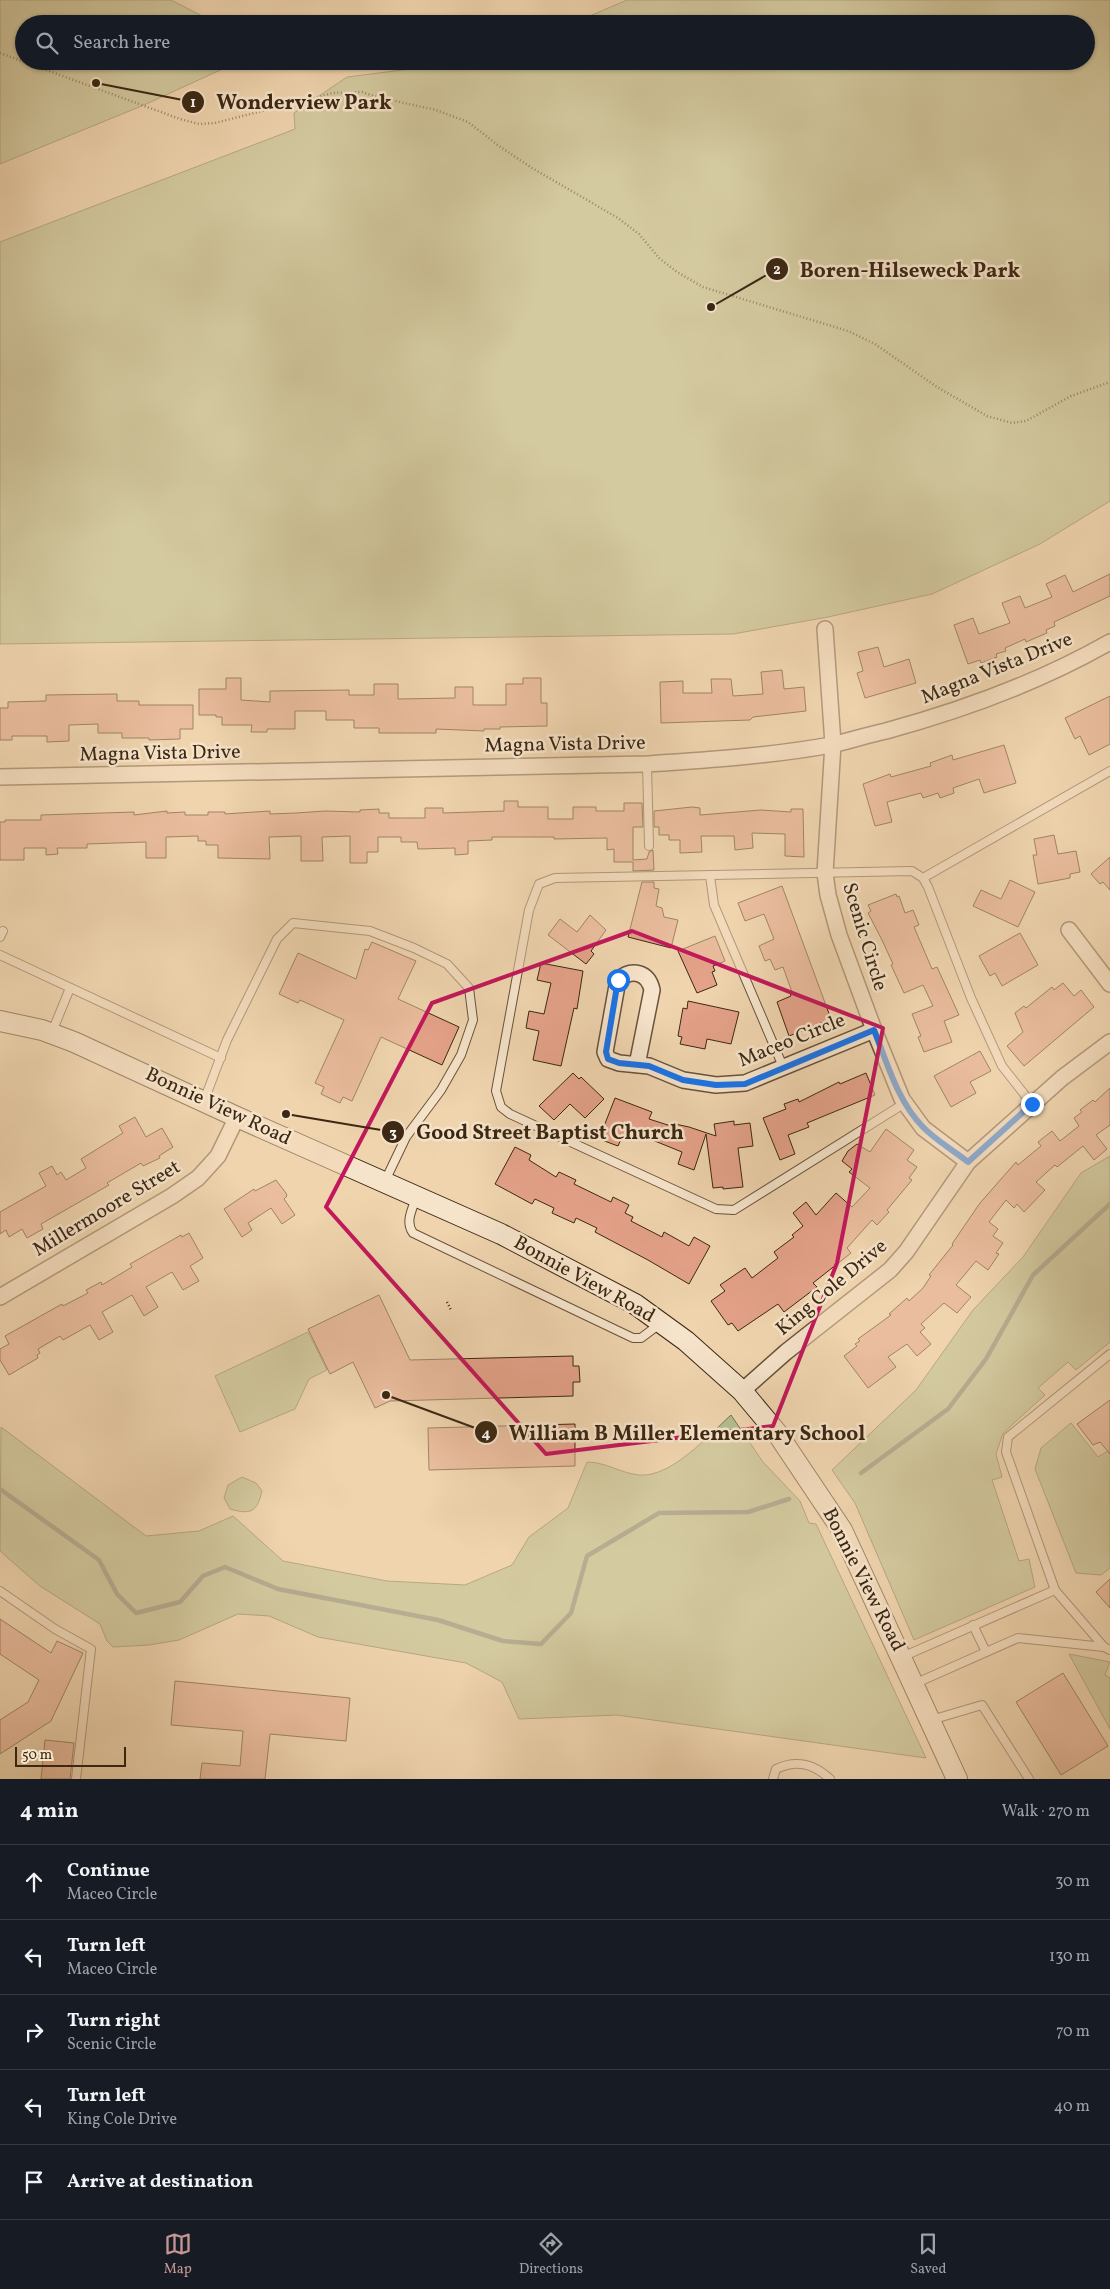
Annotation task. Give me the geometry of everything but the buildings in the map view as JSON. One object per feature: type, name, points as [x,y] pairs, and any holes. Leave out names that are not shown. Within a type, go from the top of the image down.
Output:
[{"type":"street","name":"Scenic Circle","points":[[825,629],[833,744],[825,873],[828,895],[839,935],[874,1030],[905,1103],[924,1128],[968,1162]]},
{"type":"street","name":"Magna Vista Drive","points":[[0,777],[646,764],[740,758],[833,744],[928,719],[980,702],[1092,652],[1110,642]]},
{"type":"street","points":[[1069,930],[1110,984]]},
{"type":"street","name":"Maceo Circle","points":[[637,1065],[652,990],[650,981],[643,975],[634,972],[626,973],[618,980],[606,1052],[608,1059],[619,1063],[637,1065],[649,1066],[683,1080],[716,1085],[745,1084],[874,1030]]},
{"type":"street","name":"Bonnie View Road","points":[[0,1021],[51,1033],[74,1042],[237,1117],[501,1234],[635,1304],[686,1341],[742,1391],[778,1433],[842,1530],[902,1657],[953,1776]]},
{"type":"street","name":"King Cole Drive","points":[[742,1391],[786,1352],[890,1270],[906,1252],[968,1162],[1062,1078],[1110,1042]]},
{"type":"street","name":"Millermoore Street","points":[[0,1297],[172,1196],[198,1178],[218,1156],[237,1117]]},
{"type":"lane","points":[[646,764],[649,846]]},
{"type":"lane","points":[[923,878],[1109,773]]},
{"type":"lane","points":[[905,1103],[734,1210],[716,1209],[510,1114],[501,1108],[496,1091],[529,910],[539,884],[555,878],[912,871],[923,878],[928,887],[971,998],[1002,1066],[1032,1104]]},
{"type":"lane","points":[[710,876],[714,904],[784,1069]]},
{"type":"lane","points":[[204,1101],[227,1040],[277,939],[292,923],[370,931],[414,948],[447,964],[469,988],[474,1020],[460,1056],[441,1090],[406,1137],[384,1182]]},
{"type":"lane","points":[[0,955],[221,1058]]},
{"type":"lane","points":[[51,1033],[70,988]]},
{"type":"lane","points":[[416,1196],[409,1220],[410,1229],[413,1233],[633,1338],[641,1338],[662,1323]]},
{"type":"lane","points":[[1107,1649],[1055,1590],[1006,1452],[1008,1437],[1110,1354]]},
{"type":"lane","points":[[902,1657],[1055,1590]]},
{"type":"lane","points":[[0,1591],[55,1629],[91,1649],[76,1779]]},
{"type":"lane","points":[[973,1625],[986,1652]]},
{"type":"lane","points":[[914,1684],[1018,1638],[1107,1649]]},
{"type":"lane","points":[[930,1720],[982,1705],[1029,1779]]},
{"type":"lane","points":[[773,1779],[776,1769],[787,1764],[797,1763],[813,1766],[830,1779]]},
{"type":"path","points":[[0,53],[15,58]]},
{"type":"path","points":[[46,70],[180,119],[200,124],[215,124],[333,93],[348,91],[362,92],[436,110],[468,122],[532,168],[618,218],[639,234],[659,258],[677,272],[704,287],[848,331],[875,344],[937,387],[987,416],[1012,423],[1026,421],[1071,396],[1110,382]]},
{"type":"path","points":[[447,1302],[451,1310]]},
{"type":"highlighted area","points":[[632,931],[883,1028],[837,1263],[773,1426],[546,1454],[326,1207],[432,1003]]},
{"type":"green space","points":[[0,0],[171,0],[200,15],[15,15],[15,70],[220,70],[144,105],[0,164]]},
{"type":"green space","points":[[627,0],[1110,0],[1110,501],[1040,544],[932,594],[828,617],[733,634],[0,644],[0,242],[295,129],[294,113],[347,77],[402,70],[1095,70],[1095,15],[592,15]]},
{"type":"green space","points":[[1110,1156],[1110,1342],[1076,1370],[1068,1362],[1038,1388],[1045,1395],[1003,1433],[996,1454],[1002,1477],[992,1480],[1019,1561],[1029,1559],[1035,1587],[914,1640],[855,1503],[832,1470],[916,1390],[973,1310],[1023,1257],[1081,1173]]},
{"type":"green space","points":[[308,1332],[327,1370],[309,1379],[295,1409],[240,1432],[215,1376]]},
{"type":"green space","points":[[731,1415],[763,1462],[800,1501],[809,1523],[816,1524],[926,1758],[617,1715],[519,1719],[502,1682],[466,1663],[318,1637],[269,1616],[238,1614],[179,1640],[149,1645],[113,1647],[107,1641],[100,1624],[40,1586],[0,1551],[1,1427],[146,1536],[199,1531],[233,1516],[283,1561],[387,1581],[465,1585],[512,1565],[529,1537],[568,1508],[587,1462],[594,1462],[639,1475],[664,1470],[689,1454]]},
{"type":"green space","points":[[1071,1423],[1098,1457],[1108,1451],[1110,1454],[1110,1568],[1101,1575],[1076,1573],[1035,1469],[1041,1448]]},
{"type":"green space","points":[[242,1477],[256,1483],[262,1491],[255,1508],[243,1512],[230,1509],[224,1498],[228,1485]]},
{"type":"green space","points":[[1069,1654],[1110,1662],[1105,1675],[1110,1678],[1110,1729]]},
{"type":"waterway","points":[[861,1473],[948,1409],[986,1359],[1033,1275],[1110,1204]]},
{"type":"waterway","points":[[0,1489],[99,1560],[117,1594],[136,1613],[180,1602],[203,1576],[225,1567],[278,1589],[438,1620],[503,1641],[541,1644],[571,1613],[587,1556],[659,1513],[748,1512],[789,1499]]},
{"type":"place","name":"Wonderview Park","points":[[96,83]]},
{"type":"place","name":"Boren-Hilseweck Park","points":[[711,307]]},
{"type":"place","name":"Good Street Baptist Church","points":[[286,1114]]},
{"type":"place","name":"William B Miller Elementary School","points":[[386,1395]]},
{"type":"route","points":[[618,980],[606,1052],[608,1059],[619,1063],[649,1066],[683,1080],[716,1085],[745,1084],[874,1030],[902,1099],[912,1115],[924,1128],[968,1162],[1032,1104]]}]
